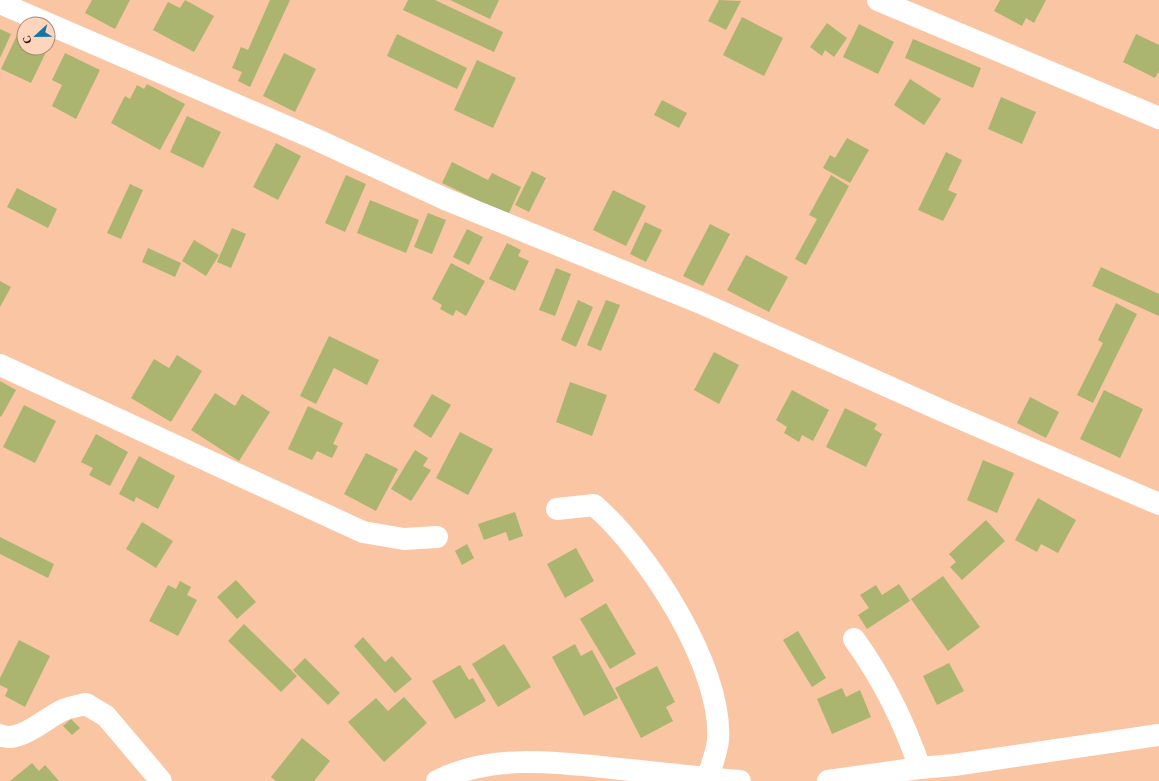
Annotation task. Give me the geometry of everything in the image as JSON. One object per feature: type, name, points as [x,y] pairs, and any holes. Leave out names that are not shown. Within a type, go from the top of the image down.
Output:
[{"type":"street","points":[[878,0],[1159,118]]},
{"type":"street","points":[[0,3],[313,138],[445,199],[701,303],[943,411],[1159,504]]},
{"type":"street","points":[[0,365],[363,532],[404,539],[437,537]]},
{"type":"street","points":[[557,510],[594,505],[600,510],[611,520],[645,563],[679,613],[703,664],[716,708],[718,740],[708,778]]},
{"type":"street","points":[[854,639],[876,670],[905,727],[920,768]]},
{"type":"street","points":[[0,735],[6,738],[16,737],[63,710],[86,704],[106,716],[161,781]]},
{"type":"street","points":[[828,781],[920,768],[954,773],[1159,735]]},
{"type":"street","points":[[437,781],[477,767],[510,763],[561,763],[740,781]]},
{"type":"building","points":[[92,0],[130,0],[115,29],[85,13]]},
{"type":"building","points":[[185,0],[214,16],[194,52],[153,30],[168,2],[180,8]]},
{"type":"building","points":[[270,0],[290,0],[250,87],[238,81],[242,72],[232,68],[241,47],[248,50]]},
{"type":"building","points":[[408,0],[435,0],[503,32],[494,52],[403,10]]},
{"type":"building","points":[[450,0],[499,0],[490,19]]},
{"type":"building","points":[[719,0],[741,1],[726,30],[708,21]]},
{"type":"building","points":[[1000,0],[1046,0],[1034,23],[1026,18],[1022,26],[994,11]]},
{"type":"building","points":[[742,17],[783,38],[764,76],[723,55]]},
{"type":"building","points":[[827,23],[847,38],[834,57],[825,50],[822,56],[810,47]]},
{"type":"building","points":[[859,24],[894,42],[878,74],[843,57]]},
{"type":"building","points":[[0,29],[11,34],[0,58]]},
{"type":"building","points":[[397,34],[467,68],[457,89],[387,56]]},
{"type":"building","points":[[1136,34],[1159,45],[1159,71],[1155,78],[1123,62]]},
{"type":"building","points":[[16,37],[16,56],[44,56],[31,83],[1,69]]},
{"type":"building","points":[[913,39],[981,68],[973,88],[905,58]]},
{"type":"building","points":[[65,53],[100,70],[76,119],[52,106],[62,85],[52,80]]},
{"type":"building","points":[[284,53],[316,69],[295,112],[263,96]]},
{"type":"building","points":[[477,60],[516,78],[493,128],[454,110]]},
{"type":"building","points":[[910,79],[941,99],[924,125],[894,105]]},
{"type":"building","points":[[147,84],[185,104],[160,150],[111,123],[125,96],[130,99],[137,85],[144,89]]},
{"type":"building","points":[[1001,97],[1036,112],[1022,144],[988,129]]},
{"type":"building","points":[[662,100],[687,113],[679,128],[654,115]]},
{"type":"building","points":[[187,116],[221,132],[203,168],[170,152]]},
{"type":"building","points":[[847,138],[869,150],[850,183],[823,168],[830,155],[835,158]]},
{"type":"building","points":[[276,143],[301,156],[278,200],[253,187]]},
{"type":"building","points":[[946,152],[962,160],[948,190],[957,194],[943,221],[918,210]]},
{"type":"building","points":[[452,162],[488,180],[492,173],[521,187],[508,215],[442,183]]},
{"type":"building","points":[[532,171],[546,178],[529,212],[515,205]]},
{"type":"building","points":[[346,175],[366,184],[345,232],[325,223]]},
{"type":"building","points":[[831,175],[849,186],[806,265],[795,259],[817,219],[809,215]]},
{"type":"building","points":[[130,184],[143,190],[121,239],[107,233]]},
{"type":"building","points":[[17,188],[57,209],[48,228],[7,207]]},
{"type":"building","points":[[613,190],[646,206],[626,246],[593,230]]},
{"type":"building","points":[[370,200],[419,220],[406,253],[357,233]]},
{"type":"building","points":[[428,213],[446,220],[432,254],[414,247]]},
{"type":"building","points":[[645,222],[662,230],[646,262],[630,254]]},
{"type":"building","points":[[710,224],[730,234],[703,286],[683,276]]},
{"type":"building","points":[[232,228],[246,234],[231,268],[217,262]]},
{"type":"building","points":[[467,229],[483,237],[469,265],[453,257]]},
{"type":"building","points":[[194,240],[219,255],[206,276],[182,261]]},
{"type":"building","points":[[507,243],[521,250],[518,256],[529,261],[515,291],[489,279]]},
{"type":"building","points":[[148,248],[181,263],[175,277],[142,262]]},
{"type":"building","points":[[746,255],[788,277],[769,312],[727,290]]},
{"type":"building","points":[[451,263],[485,281],[466,316],[456,310],[453,316],[440,309],[442,305],[432,299]]},
{"type":"building","points":[[1101,267],[1159,294],[1159,316],[1092,286]]},
{"type":"building","points":[[556,268],[571,274],[555,316],[539,310]]},
{"type":"building","points":[[0,281],[11,287],[0,307]]},
{"type":"building","points":[[578,300],[593,307],[576,347],[561,340]]},
{"type":"building","points":[[606,300],[620,305],[601,351],[587,345]]},
{"type":"building","points":[[1116,303],[1137,314],[1093,403],[1077,395],[1103,343],[1098,340]]},
{"type":"building","points":[[329,336],[379,360],[367,385],[334,368],[316,404],[300,396]]},
{"type":"building","points":[[714,352],[739,365],[719,404],[694,390]]},
{"type":"building","points":[[177,355],[202,371],[171,422],[131,398],[154,359],[169,368]]},
{"type":"building","points":[[0,381],[16,390],[1,417],[0,416]]},
{"type":"building","points":[[570,382],[607,395],[592,436],[556,422]]},
{"type":"building","points":[[792,390],[829,410],[813,441],[802,435],[799,442],[784,433],[787,427],[776,420]]},
{"type":"building","points":[[1104,390],[1143,409],[1120,458],[1080,439]]},
{"type":"building","points":[[215,393],[235,406],[242,394],[270,412],[239,461],[191,430]]},
{"type":"building","points":[[432,394],[451,405],[431,438],[413,426]]},
{"type":"building","points":[[1030,397],[1059,412],[1046,438],[1017,423]]},
{"type":"building","points":[[24,405],[56,421],[35,463],[3,447]]},
{"type":"building","points":[[308,406],[343,423],[333,444],[338,446],[332,458],[317,451],[312,460],[288,449]]},
{"type":"building","points":[[845,408],[877,424],[874,429],[882,434],[866,467],[826,447]]},
{"type":"building","points":[[460,432],[493,449],[468,495],[436,478]]},
{"type":"building","points":[[96,434],[128,452],[110,486],[89,475],[93,468],[81,462]]},
{"type":"building","points":[[415,450],[428,458],[423,466],[431,470],[411,501],[391,489]]},
{"type":"building","points":[[366,453],[398,469],[376,511],[344,494]]},
{"type":"building","points":[[139,456],[175,476],[158,509],[136,497],[134,502],[119,494]]},
{"type":"building","points":[[983,460],[1014,473],[997,513],[967,500]]},
{"type":"building","points":[[1038,498],[1076,520],[1058,553],[1041,544],[1037,552],[1015,540]]},
{"type":"building","points":[[515,512],[523,536],[509,541],[506,532],[484,540],[478,524]]},
{"type":"building","points":[[986,520],[1005,541],[962,580],[950,567],[956,562],[949,554]]},
{"type":"building","points":[[142,522],[173,541],[156,568],[126,549]]},
{"type":"building","points":[[0,537],[54,564],[48,578],[0,554]]},
{"type":"building","points":[[467,544],[474,558],[462,565],[455,551]]},
{"type":"building","points":[[576,548],[594,581],[565,598],[547,564]]},
{"type":"building","points":[[943,576],[980,627],[948,651],[911,599]]},
{"type":"building","points":[[236,580],[256,602],[237,619],[217,597]]},
{"type":"building","points":[[180,581],[191,587],[187,595],[197,600],[178,636],[149,621],[168,585],[176,589]]},
{"type":"building","points":[[899,584],[910,601],[867,629],[858,615],[869,608],[860,595],[876,585],[882,595]]},
{"type":"building","points":[[606,603],[636,654],[610,669],[580,619]]},
{"type":"building","points":[[244,624],[297,676],[281,692],[228,641]]},
{"type":"building","points":[[798,631],[826,678],[812,687],[783,640]]},
{"type":"building","points":[[363,637],[385,662],[392,656],[412,679],[395,693],[354,646]]},
{"type":"building","points":[[19,640],[50,656],[25,707],[5,696],[8,689],[0,685],[0,678]]},
{"type":"building","points":[[504,644],[531,687],[498,707],[472,664]]},
{"type":"building","points":[[575,644],[581,656],[592,650],[618,698],[584,716],[552,657]]},
{"type":"building","points":[[305,658],[340,693],[328,705],[293,670]]},
{"type":"building","points":[[949,663],[964,691],[937,705],[923,676]]},
{"type":"building","points":[[460,665],[469,680],[473,678],[486,701],[455,719],[432,681]]},
{"type":"building","points":[[657,666],[675,702],[666,707],[673,721],[641,738],[615,688]]},
{"type":"building","points":[[842,688],[846,697],[860,690],[871,717],[832,734],[817,699]]},
{"type":"building","points":[[404,697],[427,723],[384,762],[348,722],[376,698],[388,711]]},
{"type":"building","points":[[71,719],[80,728],[72,735],[63,726]]},
{"type":"building","points":[[302,738],[330,761],[314,781],[276,781],[271,777]]},
{"type":"building","points":[[32,763],[39,771],[45,765],[59,781],[10,781]]}]
